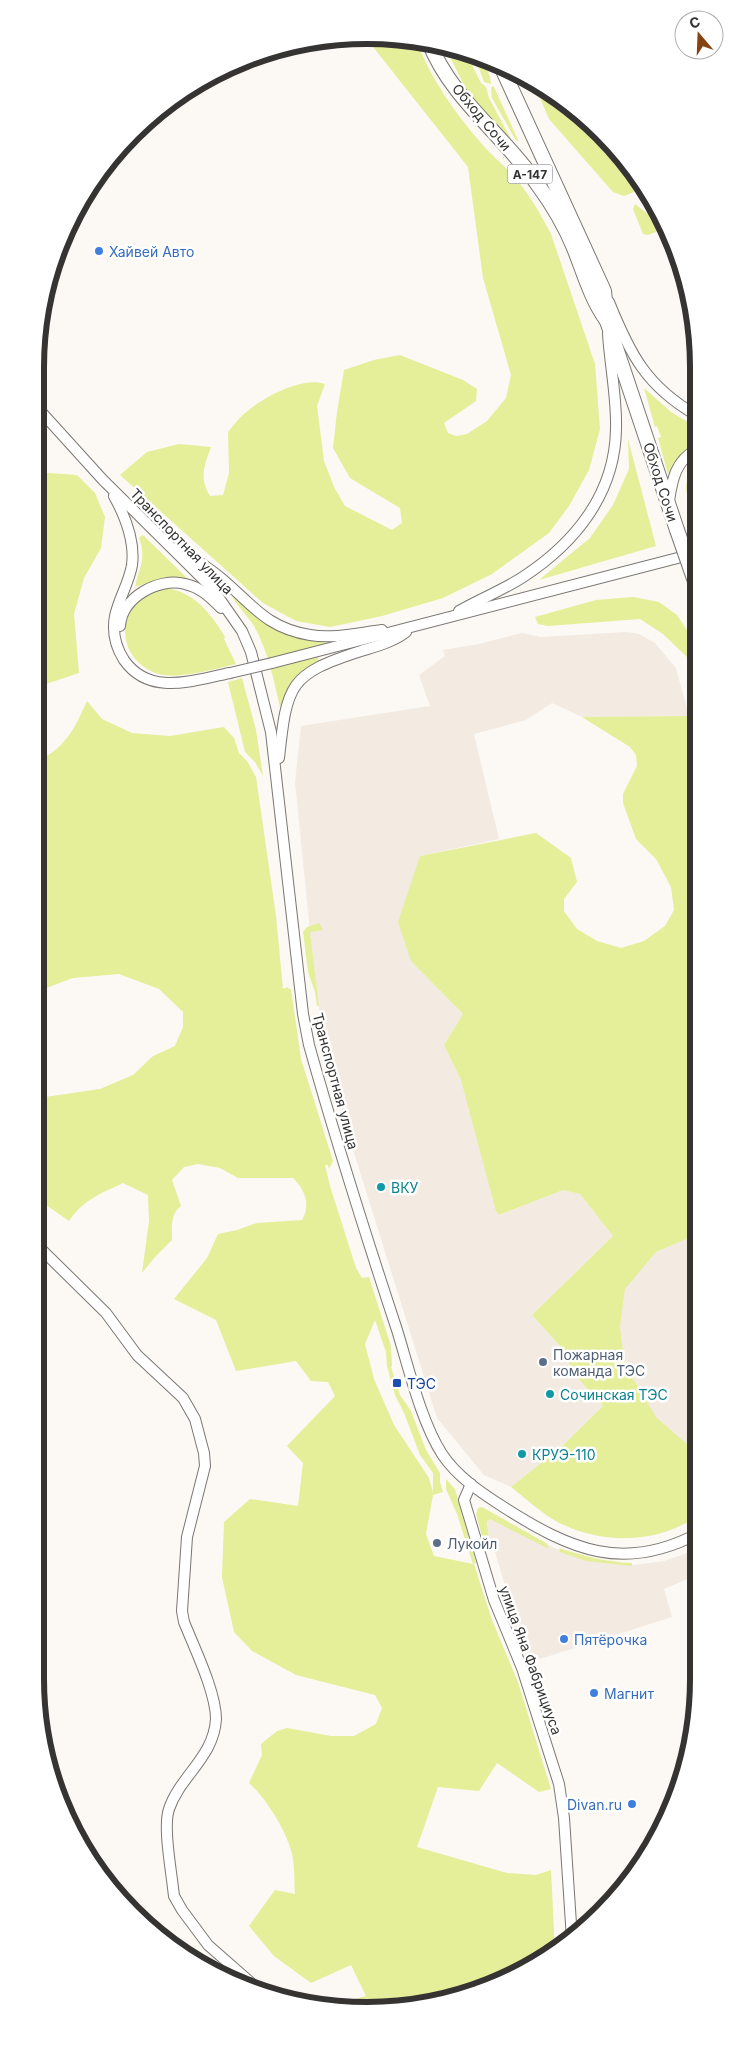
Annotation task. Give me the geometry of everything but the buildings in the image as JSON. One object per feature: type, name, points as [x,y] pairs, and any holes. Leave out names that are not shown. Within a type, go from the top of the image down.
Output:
[{"type":"highway","name":"Обход Сочи","points":[[433,51],[455,87],[538,184],[563,225],[591,294],[607,321],[690,567]]},
{"type":"highway","name":"Обход Сочи","points":[[504,74],[604,291],[607,321]]},
{"type":"main road","name":"А-147","points":[[604,291],[633,357],[655,385],[690,411]]},
{"type":"main road","name":"А-147","points":[[447,618],[522,578],[549,558],[589,516],[600,498],[610,472],[615,451],[616,428],[607,321]]},
{"type":"main road","name":"Транспортная улица","points":[[44,415],[109,486],[212,588],[242,631],[251,652],[262,689],[271,732],[303,1014],[312,1054],[376,1267],[422,1410],[443,1456],[471,1484],[530,1523],[577,1546],[599,1552],[624,1554],[666,1547],[690,1537]]},
{"type":"main road","name":"А-147","points":[[668,504],[671,483],[679,464],[690,454]]},
{"type":"main road","points":[[109,486],[124,518],[132,545],[132,564],[127,584],[119,602],[114,627],[117,647],[130,668],[146,680],[167,684],[230,673],[415,625]]},
{"type":"main road","points":[[155,531],[221,578],[266,619],[291,630],[309,635],[330,636],[415,625]]},
{"type":"main road","name":"А-147","points":[[415,625],[690,555]]},
{"type":"main road","points":[[130,668],[121,644],[120,621],[134,598],[142,591],[155,586],[176,582],[195,587],[214,601],[242,631]]},
{"type":"main road","points":[[277,774],[284,715],[291,692],[298,681],[308,672],[323,665],[389,642],[415,625]]},
{"type":"main road","points":[[44,1252],[106,1314],[149,1368],[173,1388],[190,1407],[201,1438],[205,1466],[189,1526],[182,1584],[182,1617],[209,1686],[216,1712],[216,1721],[210,1744],[174,1797],[168,1810],[167,1831],[174,1896],[208,1945],[247,1980]]},
{"type":"main road","name":"улица Яна Фабрициуса","points":[[471,1484],[464,1500],[494,1600],[522,1668],[559,1784],[564,1818],[571,1929]]},
{"type":"shaded area","points":[[627,632],[639,634],[655,643],[676,668],[689,716],[582,717],[552,703],[526,720],[474,734],[499,839],[420,856],[411,961],[463,1014],[444,1045],[461,1080],[500,1215],[563,1190],[580,1194],[613,1236],[532,1315],[560,1346],[576,1376],[603,1406],[561,1447],[511,1487],[484,1475],[437,1418],[320,1044],[320,1016],[295,782],[301,726],[430,706],[419,675],[445,656],[443,650],[479,644],[522,633],[541,637]]},
{"type":"shaded area","points":[[690,1237],[690,1445],[656,1417],[625,1365],[620,1327],[625,1289],[656,1252]]},
{"type":"shaded area","points":[[490,1516],[561,1551],[595,1561],[634,1565],[664,1561],[690,1552],[690,1578],[664,1589],[672,1617],[527,1663],[505,1610],[512,1609],[495,1552],[489,1540],[487,1517]]},
{"type":"green space","points":[[371,44],[388,44],[420,49],[436,82],[453,107],[481,143],[521,185],[531,198],[551,234],[595,364],[600,429],[589,470],[569,506],[549,533],[492,574],[443,598],[382,616],[330,627],[296,621],[263,603],[120,475],[147,452],[179,444],[211,447],[204,472],[205,483],[210,496],[223,495],[229,473],[228,432],[244,414],[271,395],[294,386],[316,382],[325,384],[317,406],[324,461],[334,487],[345,506],[392,530],[402,523],[400,508],[350,478],[333,448],[344,370],[374,360],[400,355],[463,380],[477,389],[476,401],[444,423],[448,433],[456,436],[467,434],[487,421],[506,398],[511,375],[483,278],[468,167]]},
{"type":"green space","points":[[449,54],[472,61],[473,67],[481,83],[486,87],[489,98],[511,139],[510,141],[482,112],[466,89]]},
{"type":"green space","points":[[475,63],[486,66],[491,84],[484,82],[479,68]]},
{"type":"green space","points":[[493,86],[519,142],[515,139],[492,98],[491,88]]},
{"type":"green space","points":[[538,92],[564,111],[596,138],[638,190],[624,196],[613,192],[549,119]]},
{"type":"green space","points":[[635,204],[654,219],[660,230],[648,235],[643,234],[633,209]]},
{"type":"green space","points":[[644,388],[671,412],[690,423],[690,452],[671,475],[668,474],[658,438],[661,437],[657,426],[655,427]]},
{"type":"green space","points":[[628,439],[656,546],[539,580],[590,538],[613,505],[629,469]]},
{"type":"green space","points":[[44,473],[77,475],[95,493],[105,517],[101,548],[84,578],[74,614],[79,673],[44,685]]},
{"type":"green space","points":[[690,475],[690,501],[686,490]]},
{"type":"green space","points":[[142,535],[190,581],[166,577],[135,587],[142,563],[139,538]]},
{"type":"green space","points":[[164,588],[183,593],[207,611],[225,637],[224,639],[236,664],[194,674],[172,676],[153,672],[139,663],[130,652],[126,639],[126,626],[130,613],[138,602],[149,593]]},
{"type":"green space","points":[[230,591],[264,622],[275,629],[300,638],[332,643],[314,646],[319,661],[385,641],[291,685],[280,708],[273,676],[263,645],[254,626],[237,604]]},
{"type":"green space","points":[[633,597],[659,602],[677,615],[690,634],[690,663],[687,657],[663,634],[640,619],[548,626],[538,624],[535,617],[596,600]]},
{"type":"green space","points":[[242,678],[256,730],[263,776],[255,762],[245,752],[228,682]]},
{"type":"green space","points":[[87,701],[102,719],[132,733],[170,736],[224,727],[234,738],[239,753],[247,761],[256,777],[276,916],[283,989],[288,987],[291,989],[301,1059],[333,1161],[329,1169],[328,1165],[325,1165],[330,1186],[356,1268],[362,1278],[369,1277],[391,1346],[391,1367],[400,1395],[411,1411],[426,1450],[440,1473],[443,1492],[433,1495],[426,1534],[434,1556],[473,1564],[457,1514],[446,1489],[446,1479],[455,1489],[476,1563],[474,1564],[492,1620],[518,1682],[551,1789],[539,1792],[497,1763],[479,1791],[438,1787],[417,1847],[507,1873],[536,1875],[551,1870],[555,1942],[510,1969],[471,1985],[430,1996],[388,2002],[345,2002],[366,1996],[351,1965],[311,1983],[274,1956],[249,1926],[275,1890],[295,1894],[293,1859],[286,1836],[269,1806],[249,1783],[262,1755],[261,1744],[277,1731],[287,1728],[331,1736],[354,1736],[376,1724],[382,1708],[375,1695],[296,1675],[252,1651],[234,1632],[222,1577],[224,1522],[250,1499],[298,1506],[303,1463],[287,1446],[335,1396],[328,1382],[311,1381],[296,1361],[236,1371],[216,1320],[174,1299],[207,1258],[218,1234],[257,1223],[302,1220],[305,1214],[306,1203],[301,1187],[293,1178],[238,1178],[220,1168],[198,1164],[184,1167],[172,1180],[181,1206],[173,1217],[172,1240],[142,1273],[149,1221],[148,1195],[123,1183],[87,1202],[69,1221],[44,1204],[44,1097],[100,1089],[133,1075],[153,1056],[175,1046],[183,1027],[183,1012],[159,989],[119,974],[73,978],[44,989],[44,758],[62,744],[73,729]],"holes":[[[375,1320],[386,1352],[387,1366],[395,1395],[420,1455],[433,1473],[433,1492],[429,1478],[394,1425],[374,1379],[365,1344]]]},
{"type":"green space","points":[[690,716],[690,1237],[656,1252],[625,1289],[620,1327],[625,1365],[656,1417],[690,1445],[690,1521],[665,1532],[627,1538],[589,1534],[571,1528],[537,1509],[511,1487],[561,1447],[603,1406],[576,1376],[560,1346],[532,1315],[613,1236],[580,1194],[563,1190],[499,1215],[496,1211],[461,1080],[444,1045],[463,1014],[411,961],[398,922],[420,856],[536,833],[571,858],[577,882],[564,899],[564,911],[577,929],[597,941],[621,948],[644,941],[665,926],[674,910],[671,887],[656,859],[636,839],[623,803],[623,794],[637,766],[636,755],[630,747],[582,717]]},
{"type":"green space","points":[[319,923],[323,930],[310,932],[319,1006],[317,1006],[315,992],[308,972],[303,932],[307,927]]},
{"type":"green space","points":[[482,1507],[546,1543],[549,1549],[490,1519],[487,1521],[489,1540],[483,1540],[476,1514],[478,1508]]},
{"type":"green space","points":[[559,1548],[595,1558],[632,1563],[632,1566],[586,1561],[560,1552]]},
{"type":"place","name":"Хайвей Авто","points":[[99,251]]},
{"type":"place","name":"ВКУ","points":[[381,1187]]},
{"type":"place","name":"Пожарная команда ТЭС","points":[[543,1362]]},
{"type":"place","name":"ТЭС","points":[[397,1383]]},
{"type":"place","name":"Сочинская ТЭС","points":[[550,1394]]},
{"type":"place","name":"КРУЭ-110","points":[[522,1454]]},
{"type":"place","name":"Лукойл","points":[[437,1543]]},
{"type":"place","name":"Пятёрочка","points":[[564,1639]]},
{"type":"place","name":"Магнит","points":[[594,1693]]},
{"type":"place","name":"Divan.ru","points":[[632,1804]]}]
